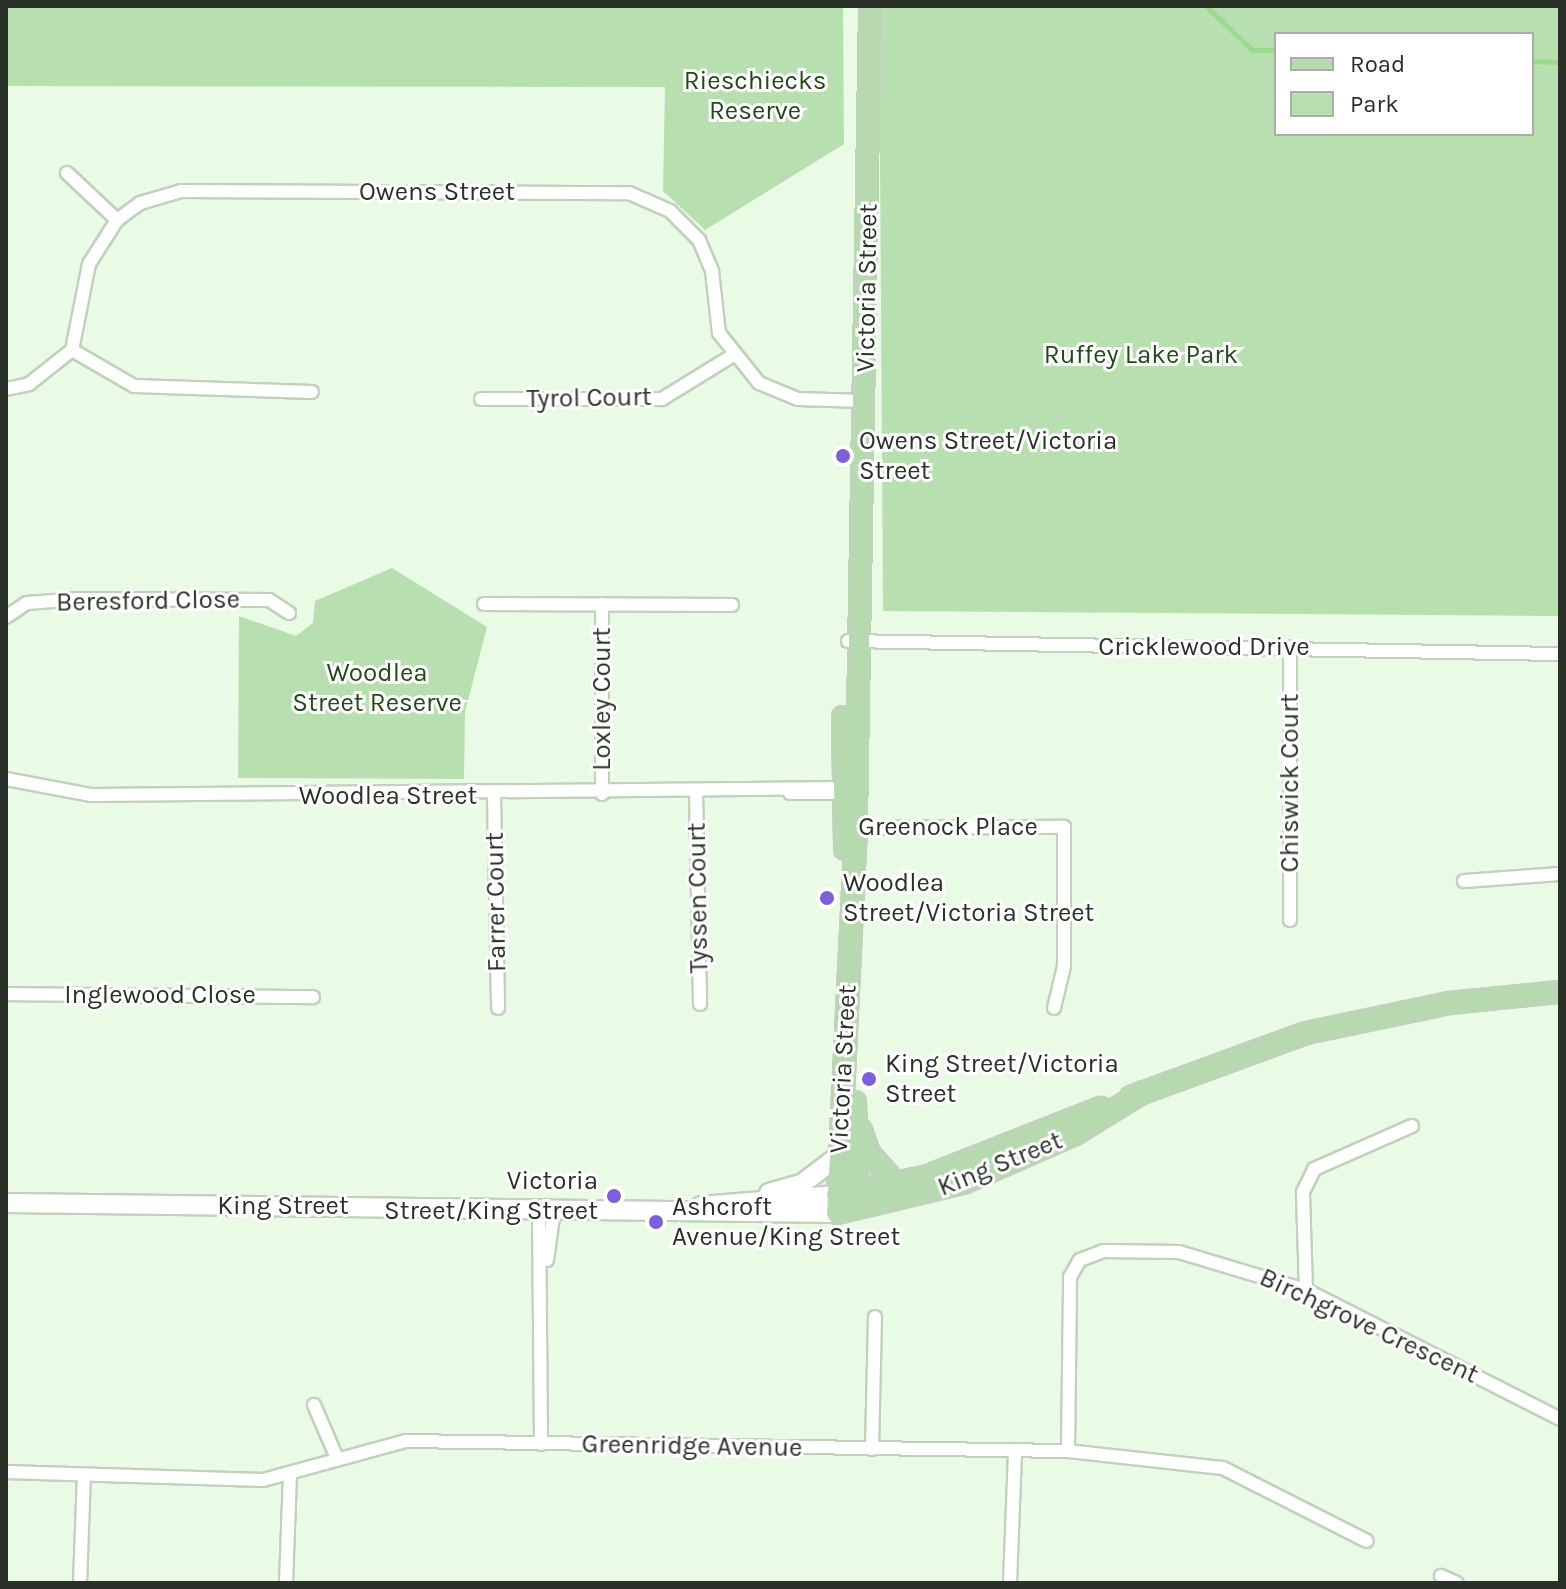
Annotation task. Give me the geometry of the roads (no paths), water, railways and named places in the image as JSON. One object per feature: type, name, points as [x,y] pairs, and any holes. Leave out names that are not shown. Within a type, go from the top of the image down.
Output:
[{"type":"main road","name":"Victoria Street","points":[[848,1203],[840,1155],[850,879],[846,790],[864,401],[870,6]]},
{"type":"main road","name":"Victoria Street","points":[[848,1203],[855,1119],[849,925]]},
{"type":"main road","name":"King Street","points":[[655,1212],[704,1206],[848,1203],[1317,1030],[1449,1003],[1560,992]]},
{"type":"main road","name":"King Street","points":[[6,1203],[655,1212],[848,1203],[975,1178],[1075,1134],[1143,1092]]},
{"type":"main road","points":[[855,1119],[865,1148],[897,1185]]},
{"type":"main road","points":[[704,1206],[803,1183],[840,1155]]},
{"type":"street","points":[[67,173],[117,220]]},
{"type":"street","name":"Owens Street","points":[[72,350],[89,264],[117,220],[140,203],[181,191],[629,193],[670,211],[699,240],[712,271],[719,333],[732,356],[759,383],[798,399],[864,401]]},
{"type":"street","points":[[6,389],[29,384],[72,350],[134,386],[312,392]]},
{"type":"street","name":"Tyrol Court","points":[[481,399],[662,399],[732,356]]},
{"type":"street","name":"Beresford Close","points":[[6,617],[27,603],[79,599],[269,600],[289,613]]},
{"type":"street","name":"Loxley Court","points":[[484,604],[732,605]]},
{"type":"street","name":"Loxley Court","points":[[602,604],[602,794]]},
{"type":"street","name":"Cricklewood Drive","points":[[853,641],[1560,654]]},
{"type":"street","name":"Chiswick Court","points":[[1290,647],[1290,920]]},
{"type":"street","points":[[6,795],[8,780]]},
{"type":"street","name":"Woodlea Street","points":[[8,780],[91,795],[494,795],[846,790]]},
{"type":"street","name":"Tyssen Court","points":[[696,792],[700,1004]]},
{"type":"street","name":"Farrer Court","points":[[494,795],[498,1008]]},
{"type":"street","name":"Greenock Place","points":[[849,828],[1064,827],[1064,966],[1054,1008]]},
{"type":"street","points":[[1464,881],[1560,874]]},
{"type":"street","name":"Inglewood Close","points":[[6,994],[313,997]]},
{"type":"street","points":[[1306,1290],[1303,1192],[1314,1169],[1412,1126]]},
{"type":"street","points":[[541,1444],[546,1210]]},
{"type":"street","name":"Birchgrove Crescent","points":[[1068,1451],[1070,1277],[1080,1260],[1103,1251],[1179,1252],[1306,1290],[1560,1419]]},
{"type":"street","points":[[872,1449],[875,1317]]},
{"type":"street","points":[[314,1405],[336,1456]]},
{"type":"street","name":"Greenridge Avenue","points":[[6,1472],[84,1476],[290,1476],[336,1456],[406,1441],[1068,1451],[1223,1468],[1367,1541]]},
{"type":"street","points":[[1010,1583],[1015,1450]]},
{"type":"street","points":[[80,1583],[84,1476]]},
{"type":"street","points":[[286,1583],[290,1476]]},
{"type":"street","points":[[1441,1576],[1457,1583]]},
{"type":"waterway","points":[[1206,6],[1252,50],[1274,50]]},
{"type":"waterway","points":[[1534,61],[1560,62]]},
{"type":"place","name":"Owens Street/Victoria Street","points":[[843,456]]},
{"type":"place","name":"Woodlea Street/Victoria Street","points":[[827,898]]},
{"type":"place","name":"King Street/Victoria Street","points":[[869,1079]]},
{"type":"place","name":"Victoria Street/King Street","points":[[614,1196]]},
{"type":"place","name":"Ashcroft Avenue/King Street","points":[[656,1222]]},
{"type":"park label","name":"Rieschiecks Reserve","points":[[755,96]]},
{"type":"park label","name":"Ruffey Lake Park","points":[[1141,355]]},
{"type":"park label","name":"Woodlea Street Reserve","points":[[377,688]]}]
